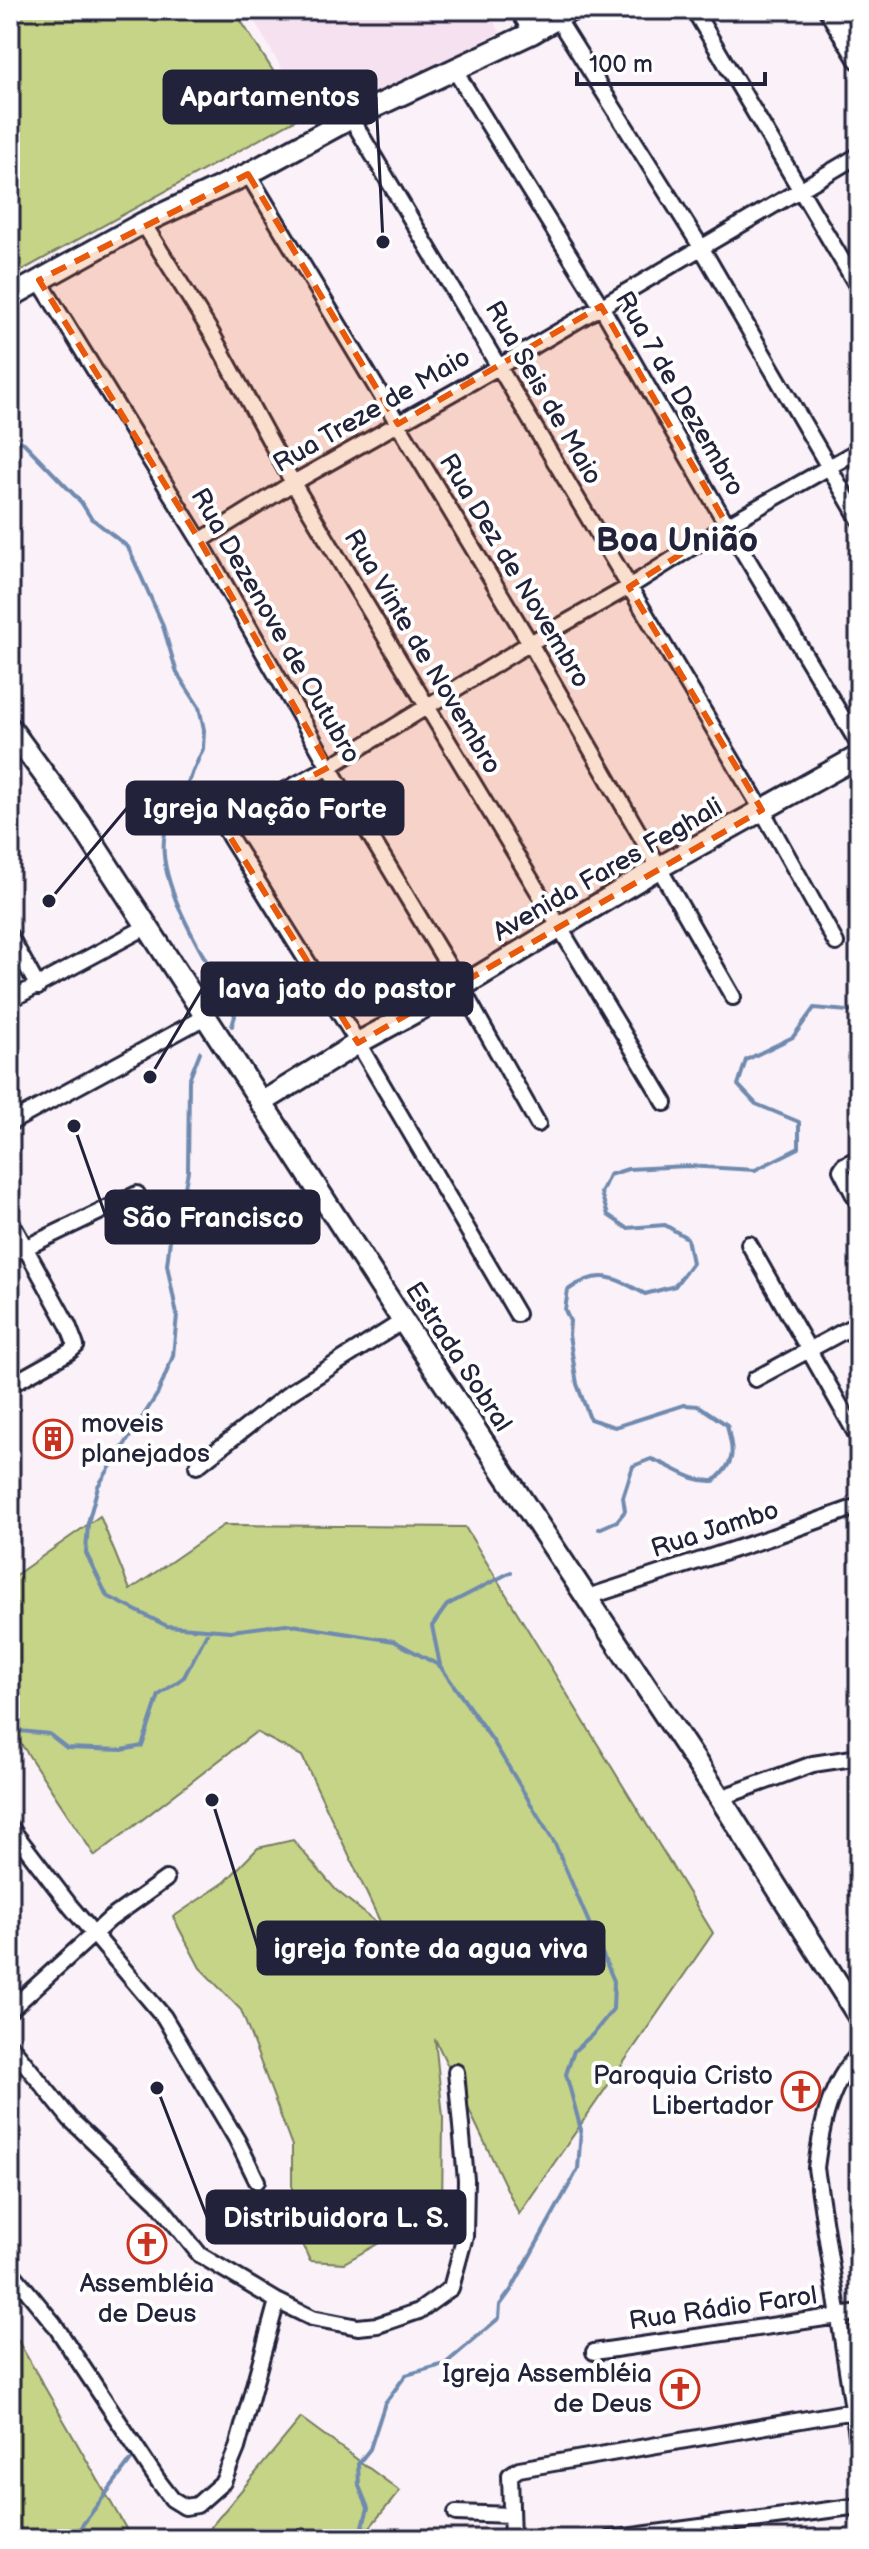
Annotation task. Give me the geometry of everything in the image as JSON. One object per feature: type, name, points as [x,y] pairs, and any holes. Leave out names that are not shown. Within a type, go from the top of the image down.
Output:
[{"type":"street","points":[[518,10],[532,33]]},
{"type":"street","points":[[694,10],[859,289]]},
{"type":"street","points":[[830,10],[859,58]]},
{"type":"street","points":[[10,297],[143,223],[248,174],[351,118],[532,33],[564,14],[859,519]]},
{"type":"street","name":"Rua 7 de Dezembro","points":[[454,69],[601,306],[859,745]]},
{"type":"street","name":"Rua Seis de Maio","points":[[351,118],[762,810],[836,943]]},
{"type":"street","name":"Rua Treze de Maio","points":[[200,541],[293,483],[500,366],[859,155]]},
{"type":"street","name":"Rua Dez de Novembro","points":[[248,174],[530,643],[733,997]]},
{"type":"street","name":"Rua Vinte de Novembro","points":[[143,223],[212,334],[293,483],[665,1103]]},
{"type":"street","name":"Rua Dezenove de Outubro","points":[[39,280],[200,541],[538,1124]]},
{"type":"street","points":[[517,1314],[358,1043],[231,839],[227,832],[228,824],[235,817],[329,767],[727,525],[859,450]]},
{"type":"street","name":"Estrada Sobral","points":[[11,733],[84,829],[403,1321],[720,1798],[859,2017]]},
{"type":"street","name":"Avenida Fares Feghali","points":[[261,1103],[660,867],[859,756]]},
{"type":"street","points":[[10,1000],[146,927]]},
{"type":"street","points":[[10,936],[38,987]]},
{"type":"street","points":[[10,1123],[205,1017]]},
{"type":"street","points":[[859,1158],[842,1167],[842,1174],[859,1205]]},
{"type":"street","points":[[10,1255],[137,1194]]},
{"type":"street","points":[[10,1220],[76,1346],[10,1385]]},
{"type":"street","points":[[749,1244],[859,1439]]},
{"type":"street","points":[[197,1466],[291,1392],[403,1321]]},
{"type":"street","points":[[755,1379],[859,1323]]},
{"type":"street","name":"Rua Jambo","points":[[585,1598],[859,1506]]},
{"type":"street","points":[[720,1798],[798,1768],[859,1757]]},
{"type":"street","points":[[10,1827],[93,1934],[164,2017],[237,2140],[257,2181]]},
{"type":"street","points":[[10,2010],[93,1934],[166,1879]]},
{"type":"street","points":[[10,2045],[70,2119],[158,2203],[200,2255],[312,2318],[358,2327],[378,2325],[419,2311],[451,2288],[465,2236],[466,2180],[456,2072]]},
{"type":"street","points":[[859,2054],[841,2076],[832,2095],[819,2141],[816,2168],[837,2317],[856,2410],[859,2448]]},
{"type":"street","points":[[10,2270],[54,2324],[172,2499],[185,2507],[197,2505],[223,2482],[237,2448],[277,2301]]},
{"type":"street","name":"Rua Rádio Farol","points":[[594,2352],[859,2313]]},
{"type":"street","points":[[512,2539],[510,2475],[519,2469],[856,2410]]},
{"type":"street","points":[[610,2539],[859,2506]]},
{"type":"street","points":[[456,2513],[511,2515]]},
{"type":"highlighted area","points":[[248,174],[398,424],[601,306],[727,525],[629,587],[762,810],[358,1043],[227,832],[235,817],[329,767],[200,541],[39,280]]},
{"type":"shaded area","points":[[248,10],[487,10],[500,32],[316,128]]},
{"type":"green space","points":[[10,10],[234,10],[302,116],[10,277]]},
{"type":"green space","points":[[100,1516],[130,1590],[224,1525],[465,1527],[713,1933],[519,2214],[435,2039],[443,2117],[442,2214],[402,2230],[344,2263],[310,2261],[292,2222],[292,2146],[241,2010],[200,1968],[173,1917],[225,1882],[258,1848],[293,1840],[336,1890],[383,1928],[302,1756],[256,1732],[95,1856],[10,1727],[10,1579]]},
{"type":"green space","points":[[10,2327],[132,2539],[10,2539]]},
{"type":"green space","points":[[301,2418],[400,2491],[360,2539],[201,2539]]},
{"type":"waterway","points":[[10,436],[24,443],[81,502],[91,518],[128,547],[162,623],[177,673],[199,707],[204,730],[203,749],[165,834],[164,853],[167,875],[185,921],[231,1004],[235,1016],[232,1026]]},
{"type":"waterway","points":[[599,1529],[617,1521],[625,1511],[623,1497],[633,1466],[651,1459],[689,1477],[714,1481],[727,1468],[732,1450],[727,1425],[699,1406],[684,1405],[615,1427],[590,1419],[577,1384],[569,1335],[570,1321],[565,1310],[568,1290],[589,1279],[606,1277],[645,1294],[675,1286],[692,1263],[687,1238],[665,1225],[627,1228],[608,1215],[601,1193],[609,1175],[628,1169],[687,1166],[755,1170],[799,1148],[799,1122],[756,1104],[738,1085],[746,1060],[793,1037],[814,1008],[859,1012]]},
{"type":"waterway","points":[[200,1052],[189,1080],[188,1171],[183,1198],[172,1223],[167,1265],[177,1315],[173,1356],[158,1393],[98,1486],[88,1523],[86,1553],[107,1596],[167,1626],[231,1631],[286,1624],[394,1641],[440,1666],[493,1741],[555,1844],[614,1981],[613,2009],[574,2051],[566,2074],[581,2130],[578,2169],[500,2305],[499,2318],[445,2364],[406,2375],[385,2403],[370,2449],[358,2464],[359,2486],[368,2508],[361,2533],[346,2539]]},
{"type":"waterway","points":[[440,1665],[432,1626],[447,1605],[511,1572]]},
{"type":"waterway","points":[[10,1730],[49,1734],[67,1748],[122,1750],[142,1746],[159,1695],[184,1677],[209,1629]]},
{"type":"waterway","points":[[72,2539],[131,2460]]},
{"type":"waterway","points":[[303,2539],[309,2535],[338,2539]]},
{"type":"place","name":"Apartamentos","points":[[383,242]]},
{"type":"place","name":"Igreja Nação Forte","points":[[49,901]]},
{"type":"place","name":"lava jato do pastor","points":[[150,1077]]},
{"type":"place","name":"São Francisco","points":[[74,1126]]},
{"type":"place","name":"moveis planejados","points":[[53,1439]]},
{"type":"place","name":"igreja fonte da agua viva","points":[[212,1800]]},
{"type":"place","name":"Distribuidora L. S.","points":[[157,2088]]},
{"type":"place","name":"Paroquia Cristo Libertador","points":[[801,2091]]},
{"type":"place","name":"Assembléia de Deus","points":[[147,2244]]},
{"type":"place","name":"Igreja Assembléia de Deus","points":[[680,2389]]},
{"type":"district","name":"Boa União","points":[[677,540]]}]
